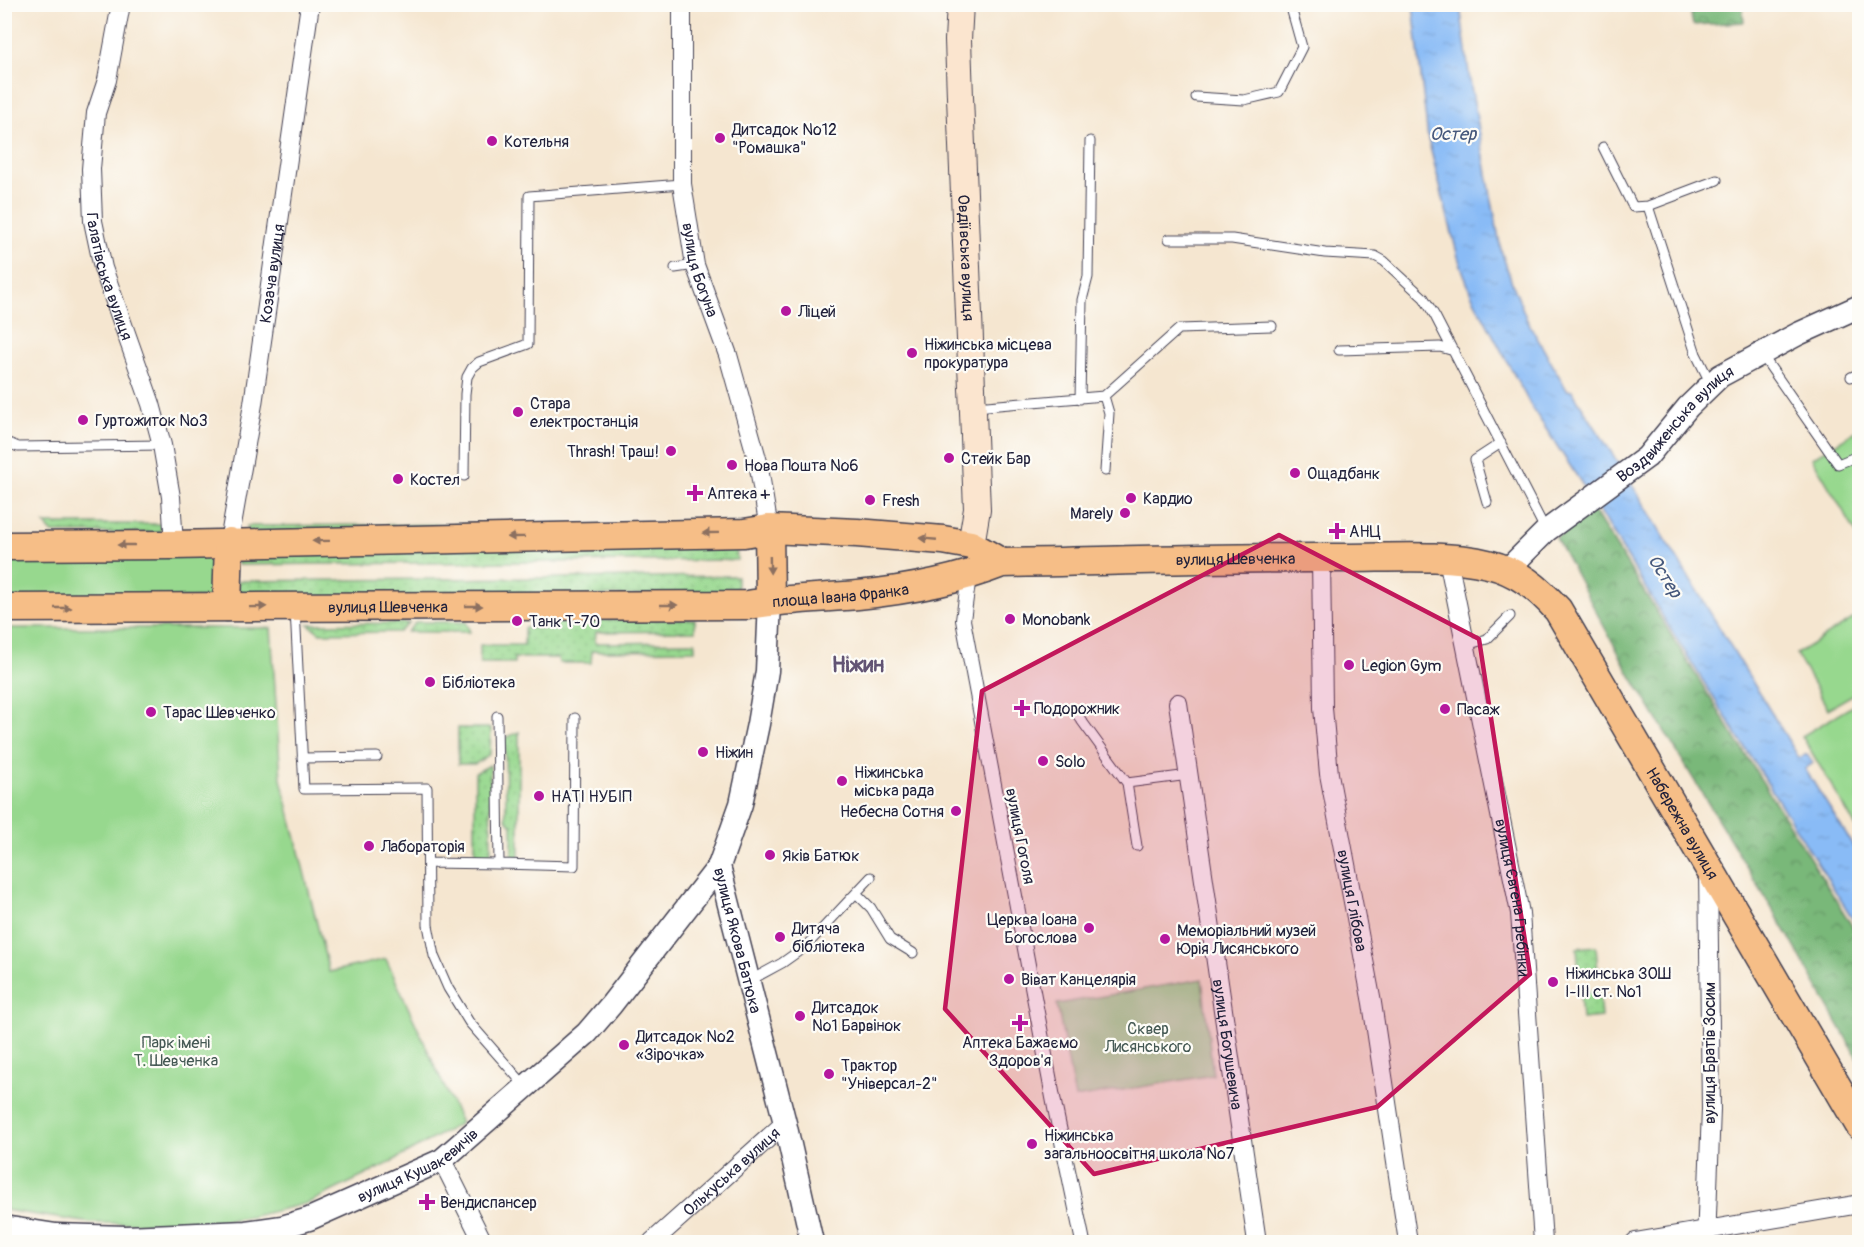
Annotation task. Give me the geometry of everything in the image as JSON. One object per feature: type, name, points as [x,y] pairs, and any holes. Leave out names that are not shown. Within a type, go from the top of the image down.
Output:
[{"type":"main road","name":"Овдіївська вулиця","points":[[960,4],[958,40],[975,408],[977,509],[971,545]]},
{"type":"main road","points":[[4,546],[174,545],[229,542],[744,533],[769,529],[943,540],[971,545],[1002,563]]},
{"type":"main road","name":"площа Івана Франка","points":[[769,529],[770,601],[860,595],[916,588],[969,576],[1002,563]]},
{"type":"main road","points":[[227,607],[229,542]]},
{"type":"main road","points":[[969,576],[971,545]]},
{"type":"main road","name":"вулиця Шевченка","points":[[1002,563],[1321,558],[1458,560]]},
{"type":"main road","name":"Набережна вулиця","points":[[1458,560],[1508,570],[1538,589],[1558,610],[1860,1126]]},
{"type":"main road","name":"вулиця Шевченка","points":[[4,608],[748,605],[770,601]]},
{"type":"street","name":"Галатівська вулиця","points":[[121,4],[107,80],[96,113],[91,169],[93,221],[103,268],[151,404],[162,445],[171,497],[174,545]]},
{"type":"street","name":"Козача вулиця","points":[[229,542],[253,404],[310,4]]},
{"type":"street","name":"вулиця Богуна","points":[[682,4],[682,184],[694,265],[728,355],[758,462],[769,529]]},
{"type":"street","name":"Воздвиженська вулиця","points":[[1508,570],[1546,531],[1647,457],[1688,407],[1720,376],[1798,334],[1860,306]]},
{"type":"street","name":"вулиця Глібова","points":[[1321,558],[1323,708],[1329,774],[1372,1003],[1408,1242]]},
{"type":"street","name":"вулиця Євгена Гребінки","points":[[1458,560],[1466,645],[1520,913],[1543,1242]]},
{"type":"street","name":"вулиця Гоголя","points":[[969,576],[963,620],[1055,1108],[1083,1242]]},
{"type":"street","name":"вулиця Якова Батюка","points":[[770,601],[767,670],[758,724],[741,804],[719,866],[812,1242]]},
{"type":"street","name":"вулиця Богушевича","points":[[1178,703],[1257,1242]]},
{"type":"street","name":"вулиця Братів Зосим","points":[[1706,1236],[1711,1109],[1707,863]]},
{"type":"street","name":"вулиця Кушакевичів","points":[[4,1227],[56,1239],[199,1235],[282,1227],[335,1209],[442,1160],[587,1033],[719,866]]},
{"type":"street","name":"Олькуська вулиця","points":[[652,1242],[784,1123]]},
{"type":"street","points":[[442,1160],[483,1242]]},
{"type":"street","points":[[1635,1242],[1706,1236],[1860,1204]]},
{"type":"lane","points":[[1196,97],[1244,100],[1279,92],[1302,47],[1290,4]]},
{"type":"lane","points":[[1080,399],[1082,300],[1088,277],[1090,141]]},
{"type":"lane","points":[[1603,147],[1633,207],[1648,206],[1717,180]]},
{"type":"lane","points":[[464,476],[467,377],[479,362],[528,344],[529,196],[682,184]]},
{"type":"lane","points":[[1648,206],[1696,354],[1711,384]]},
{"type":"lane","points":[[1169,239],[1232,239],[1325,253],[1375,256],[1384,261],[1424,298],[1454,351],[1546,531]]},
{"type":"lane","points":[[675,268],[694,265]]},
{"type":"lane","points":[[975,408],[1104,396],[1179,329],[1272,326]]},
{"type":"lane","points":[[1339,350],[1440,347],[1454,351]]},
{"type":"lane","points":[[1761,354],[1838,464],[1860,455]]},
{"type":"lane","points":[[1104,396],[1109,413],[1106,471]]},
{"type":"lane","points":[[4,441],[18,447],[162,445]]},
{"type":"lane","points":[[1487,501],[1475,460],[1501,443]]},
{"type":"lane","points":[[295,606],[304,789],[427,788],[428,925],[434,956],[469,1022],[527,1087]]},
{"type":"lane","points":[[1466,645],[1487,639],[1510,616]]},
{"type":"lane","points":[[1076,713],[1127,783],[1137,846]]},
{"type":"lane","points":[[498,716],[499,864]]},
{"type":"lane","points":[[428,863],[574,866],[575,718]]},
{"type":"lane","points":[[302,758],[377,757]]},
{"type":"lane","points":[[1127,783],[1189,775]]},
{"type":"lane","points":[[749,981],[782,963],[806,946],[871,877]]},
{"type":"lane","points":[[856,893],[871,908],[890,939],[913,953]]},
{"type":"highlighted area","points":[[1279,535],[1479,639],[1530,974],[1377,1107],[1094,1174],[945,1009],[982,691]]},
{"type":"green space","points":[[1689,5],[1742,5],[1744,22],[1693,25]]},
{"type":"green space","points":[[1859,429],[1859,538],[1812,458]]},
{"type":"green space","points":[[1594,511],[1859,937],[1859,1061],[1788,935],[1631,676],[1556,538]]},
{"type":"green space","points":[[45,524],[164,524],[159,533],[52,533]]},
{"type":"green space","points":[[492,524],[491,527],[248,532],[247,526]]},
{"type":"green space","points":[[736,541],[737,560],[238,565],[238,547]]},
{"type":"green space","points":[[215,550],[214,598],[5,600],[4,552]]},
{"type":"green space","points":[[737,576],[737,594],[239,599],[238,581]]},
{"type":"green space","points":[[1859,615],[1859,691],[1828,709],[1796,654]]},
{"type":"green space","points":[[695,619],[695,631],[596,632],[595,643],[695,642],[695,650],[592,651],[591,663],[559,663],[558,658],[514,658],[514,663],[480,663],[480,645],[524,645],[524,628],[544,628],[545,621]]},
{"type":"green space","points":[[416,622],[466,622],[470,632],[407,632]]},
{"type":"green space","points":[[409,623],[399,632],[320,633],[308,624]]},
{"type":"green space","name":"Парк імені Т. Шевченка","points":[[4,628],[271,628],[281,779],[329,972],[386,959],[461,1123],[382,1167],[308,1203],[250,1217],[193,1224],[91,1223],[5,1210]]},
{"type":"green space","points":[[1859,702],[1859,832],[1802,736]]},
{"type":"green space","points":[[458,728],[491,728],[490,754],[475,764],[458,764]]},
{"type":"green space","points":[[519,732],[519,861],[512,861],[512,825],[506,819],[505,738]]},
{"type":"green space","points":[[490,765],[491,859],[475,859],[475,773]]},
{"type":"green space","points":[[1596,946],[1598,973],[1579,975],[1577,948]]},
{"type":"green space","name":"Сквер Лисянського","points":[[1202,979],[1213,1075],[1075,1098],[1057,1004]]},
{"type":"green space","points":[[1599,991],[1601,1017],[1582,1019],[1580,993]]},
{"type":"water","name":"Остер","points":[[1413,5],[1460,5],[1470,81],[1501,250],[1527,320],[1567,390],[1572,391],[1636,491],[1799,758],[1807,754],[1813,763],[1805,769],[1859,855],[1859,929],[1666,622],[1601,513],[1531,406],[1471,294],[1458,257],[1428,139]]},
{"type":"place","name":"Дитсадок №12 \"Ромашка\"","points":[[720,138]]},
{"type":"place","name":"Котельня","points":[[492,141]]},
{"type":"place","name":"Ліцей","points":[[786,311]]},
{"type":"place","name":"Ніжинська місцева прокуратура","points":[[912,353]]},
{"type":"place","name":"Cтара електростанція","points":[[518,412]]},
{"type":"place","name":"Гуртожиток №3","points":[[83,420]]},
{"type":"place","name":"Thrash! Траш!","points":[[671,451]]},
{"type":"place","name":"Стейк Бар","points":[[949,458]]},
{"type":"place","name":"Нова Пошта №6","points":[[732,465]]},
{"type":"place","name":"Ощадбанк","points":[[1295,473]]},
{"type":"place","name":"Костел","points":[[398,479]]},
{"type":"place","name":"Аптека +","points":[[695,493]]},
{"type":"place","name":"Кардио","points":[[1131,498]]},
{"type":"place","name":"Fresh","points":[[870,500]]},
{"type":"place","name":"Marely","points":[[1125,513]]},
{"type":"place","name":"АНЦ","points":[[1337,531]]},
{"type":"place","name":"Monobank","points":[[1010,619]]},
{"type":"place","name":"Танк Т-70","points":[[517,621]]},
{"type":"place","name":"Legion Gym","points":[[1349,665]]},
{"type":"place","name":"Бібліотека","points":[[430,682]]},
{"type":"place","name":"Подорожник","points":[[1022,708]]},
{"type":"place","name":"Пасаж","points":[[1445,709]]},
{"type":"place","name":"Тарас Шевченко","points":[[151,712]]},
{"type":"place","name":"Ніжин","points":[[703,752]]},
{"type":"place","name":"Solo","points":[[1043,761]]},
{"type":"place","name":"Ніжинська міська рада","points":[[842,781]]},
{"type":"place","name":"НАТІ НУБІП","points":[[539,796]]},
{"type":"place","name":"Небесна Сотня","points":[[956,811]]},
{"type":"place","name":"Лабораторія","points":[[369,846]]},
{"type":"place","name":"Яків Батюк","points":[[770,855]]},
{"type":"place","name":"Церква Іоана Богослова","points":[[1089,928]]},
{"type":"place","name":"Дитяча бібліотека","points":[[780,937]]},
{"type":"place","name":"Меморіальний музей Юрія Лисянського","points":[[1165,939]]},
{"type":"place","name":"Віват Канцелярія","points":[[1009,979]]},
{"type":"place","name":"Ніжинська ЗОШ І-ІІІ ст. №1","points":[[1553,982]]},
{"type":"place","name":"Дитсадок №1 Барвінок","points":[[800,1016]]},
{"type":"place","name":"Аптека Бажаємо Здоров'я","points":[[1020,1023]]},
{"type":"place","name":"Дитсадок №2 «Зірочка»","points":[[624,1045]]},
{"type":"place","name":"Трактор \"Універсал-2\"","points":[[829,1074]]},
{"type":"place","name":"Ніжинська загальноосвітня школа №7","points":[[1032,1144]]},
{"type":"place","name":"Вендиспансер","points":[[427,1202]]},
{"type":"district","name":"Ніжин","points":[[858,664]]}]
